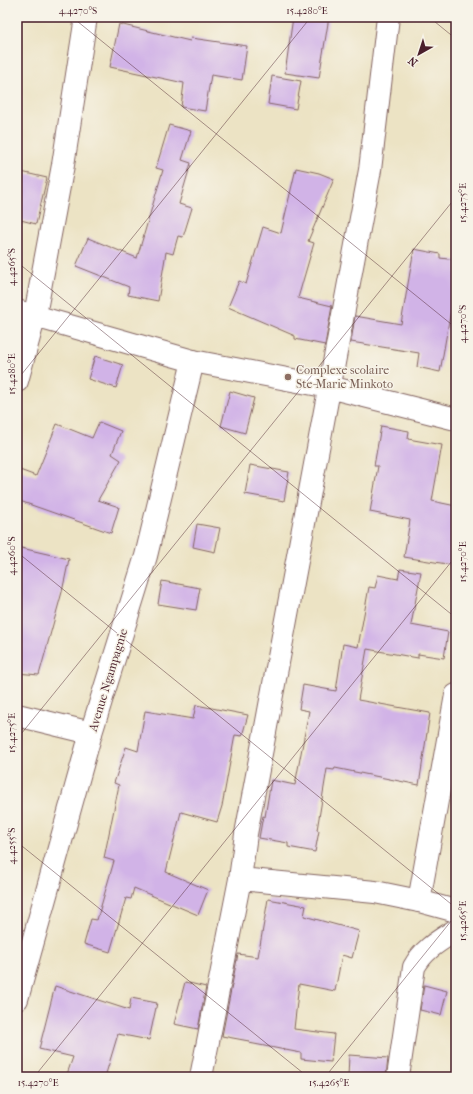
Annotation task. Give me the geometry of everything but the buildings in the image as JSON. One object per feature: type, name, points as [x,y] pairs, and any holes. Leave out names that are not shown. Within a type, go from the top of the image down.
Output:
[{"type":"street","points":[[17,382],[26,313],[63,165],[86,17]]},
{"type":"street","points":[[201,1077],[240,879],[248,826],[370,170],[388,17]]},
{"type":"street","points":[[26,313],[193,361],[329,387],[456,419]]},
{"type":"street","name":"Avenue Ngampagnie","points":[[17,999],[91,734],[146,556],[193,361]]},
{"type":"street","points":[[419,901],[456,695]]},
{"type":"street","points":[[17,715],[91,734]]},
{"type":"street","points":[[240,879],[375,892],[419,901],[456,911]]},
{"type":"street","points":[[398,1077],[414,967],[426,950],[456,930]]},
{"type":"place","name":"Complexe scolaire Ste-Marie Minkoto","points":[[288,377]]}]
